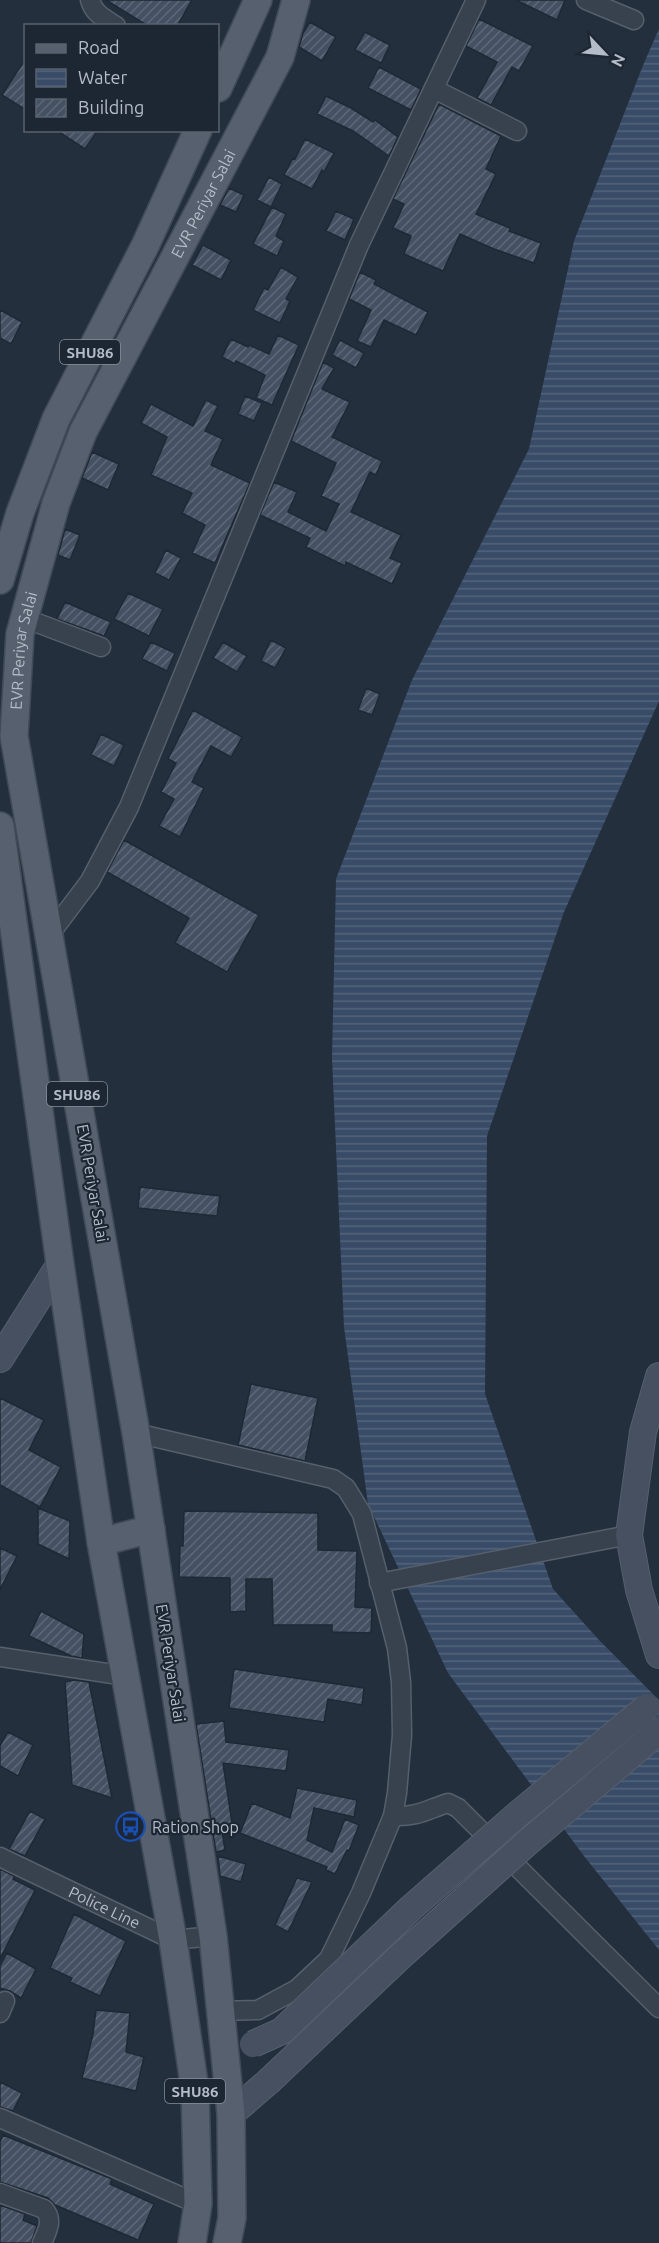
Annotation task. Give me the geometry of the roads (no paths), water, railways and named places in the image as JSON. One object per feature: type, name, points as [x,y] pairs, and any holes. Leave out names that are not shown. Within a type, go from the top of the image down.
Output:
[{"type":"main road","points":[[219,83],[258,0]]},
{"type":"main road","name":"EVR Periyar Salai","points":[[227,2243],[232,2218],[231,2114],[213,1936],[136,1433],[50,934],[7,737],[20,634],[56,503],[83,432],[280,57],[296,0]]},
{"type":"main road","name":"EVR Periyar Salai","points":[[0,580],[20,513],[56,419],[145,246],[197,132]]},
{"type":"main road","points":[[93,346],[122,359]]},
{"type":"main road","name":"SHU86","points":[[0,826],[60,1264],[102,1542],[173,1940],[195,2090],[198,2205],[192,2243]]},
{"type":"main road","points":[[102,1542],[151,1529]]},
{"type":"street","points":[[90,0],[94,10],[113,24]]},
{"type":"street","points":[[50,934],[90,881],[129,807],[359,245],[411,131],[434,89],[476,0]]},
{"type":"street","points":[[586,0],[634,20]]},
{"type":"street","points":[[434,89],[517,131]]},
{"type":"street","points":[[24,618],[101,647]]},
{"type":"street","points":[[0,1359],[60,1264]]},
{"type":"street","points":[[659,1376],[651,1431],[628,1535],[639,1590],[659,1655]]},
{"type":"street","points":[[136,1433],[333,1479],[346,1488],[362,1514],[397,1648],[401,1682],[402,1736],[397,1793],[393,1816],[362,1893],[329,1959],[297,1989],[258,2010],[220,2011]]},
{"type":"street","points":[[379,1582],[628,1535]]},
{"type":"street","points":[[0,1657],[126,1676]]},
{"type":"street","points":[[224,2045],[253,2044],[282,2031],[419,1901],[653,1701]]},
{"type":"street","points":[[231,2114],[528,1842],[659,1731]]},
{"type":"street","points":[[393,1816],[409,1816],[427,1812],[448,1803],[458,1808],[659,2008]]},
{"type":"street","name":"Police Line","points":[[0,1857],[173,1940]]},
{"type":"street","points":[[173,1940],[213,1936]]},
{"type":"street","points":[[0,2118],[198,2205]]},
{"type":"street","points":[[0,2193],[44,2209],[50,2222],[42,2243]]},
{"type":"water","points":[[659,29],[659,701],[564,912],[487,1136],[485,1394],[553,1589],[599,1640],[659,1700],[659,1950],[584,1856],[448,1673],[368,1504],[344,1327],[332,1058],[336,879],[412,680],[529,449],[574,241]]},
{"type":"place","name":"Ration Shop","points":[[131,1827]]}]
